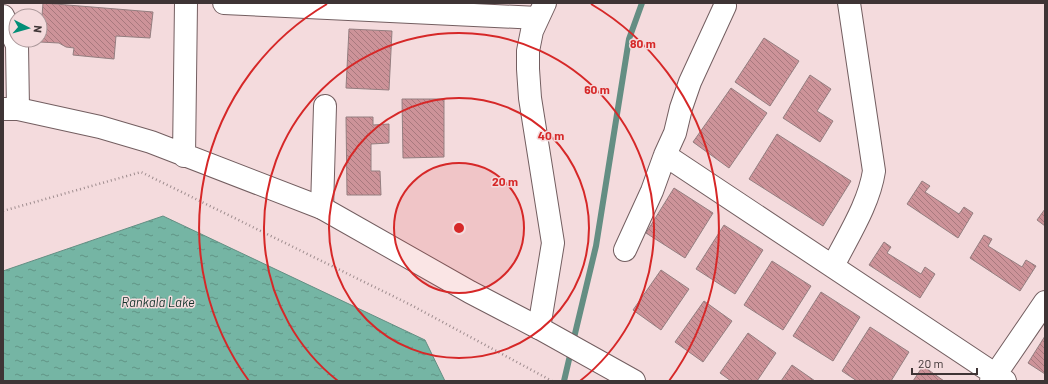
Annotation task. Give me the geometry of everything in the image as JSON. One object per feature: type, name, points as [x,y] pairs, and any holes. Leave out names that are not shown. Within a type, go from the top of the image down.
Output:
[{"type":"street","points":[[184,156],[186,3]]},
{"type":"street","points":[[224,3],[541,10],[532,31],[528,51],[528,69],[530,98],[553,243],[539,328]]},
{"type":"street","points":[[833,266],[864,202],[874,171],[849,3]]},
{"type":"street","points":[[625,250],[652,191],[665,154],[675,133],[681,108],[690,82],[725,6]]},
{"type":"street","points":[[3,16],[16,45],[11,109],[100,127],[151,142],[322,208],[470,292],[582,351],[634,381]]},
{"type":"street","points":[[322,208],[325,106]]},
{"type":"street","points":[[665,154],[833,266],[997,379],[1045,302]]},
{"type":"path","points":[[3,210],[142,172],[411,305],[552,381]]},
{"type":"water","name":"Rankala Lake","points":[[163,216],[425,340],[445,381],[3,381],[3,271]]},
{"type":"building","points":[[43,3],[153,12],[150,38],[116,36],[114,59],[73,55],[74,48],[66,47],[59,43],[48,42],[48,8],[43,8]]},
{"type":"building","points":[[349,29],[392,31],[389,90],[346,88]]},
{"type":"building","points":[[764,38],[799,61],[770,106],[735,82]]},
{"type":"building","points":[[810,75],[831,89],[817,111],[833,121],[820,142],[783,118]]},
{"type":"building","points":[[731,88],[767,113],[729,168],[693,142]]},
{"type":"building","points":[[402,99],[444,99],[444,157],[403,158]]},
{"type":"building","points":[[346,117],[373,117],[373,125],[389,124],[389,143],[371,144],[371,171],[380,171],[381,195],[347,195]]},
{"type":"building","points":[[777,134],[851,181],[823,226],[749,179]]},
{"type":"building","points":[[922,181],[930,186],[925,192],[959,214],[964,207],[973,213],[958,238],[907,204]]},
{"type":"building","points":[[674,188],[713,213],[685,258],[646,233]]},
{"type":"building","points":[[1045,209],[1045,226],[1037,220]]},
{"type":"building","points":[[724,225],[763,250],[735,294],[696,269]]},
{"type":"building","points":[[984,235],[992,239],[988,246],[1022,267],[1026,260],[1036,266],[1020,291],[970,258]]},
{"type":"building","points":[[884,242],[891,247],[887,253],[921,274],[925,267],[935,274],[920,298],[869,265]]},
{"type":"building","points":[[772,261],[811,286],[783,330],[744,305]]},
{"type":"building","points":[[661,270],[689,289],[661,330],[633,310]]},
{"type":"building","points":[[821,292],[860,317],[833,361],[793,336]]},
{"type":"building","points":[[704,301],[732,321],[703,362],[675,342]]},
{"type":"building","points":[[870,327],[909,352],[891,381],[857,381],[842,371]]},
{"type":"building","points":[[748,333],[776,353],[757,381],[731,381],[720,373]]},
{"type":"building","points":[[1045,336],[1045,374],[1028,363]]},
{"type":"building","points":[[792,365],[815,381],[781,381]]},
{"type":"building","points":[[923,366],[944,381],[913,381]]},
{"type":"waterway","points":[[573,342],[596,246],[629,39],[642,3]]},
{"type":"waterway","points":[[564,381],[571,351]]}]
